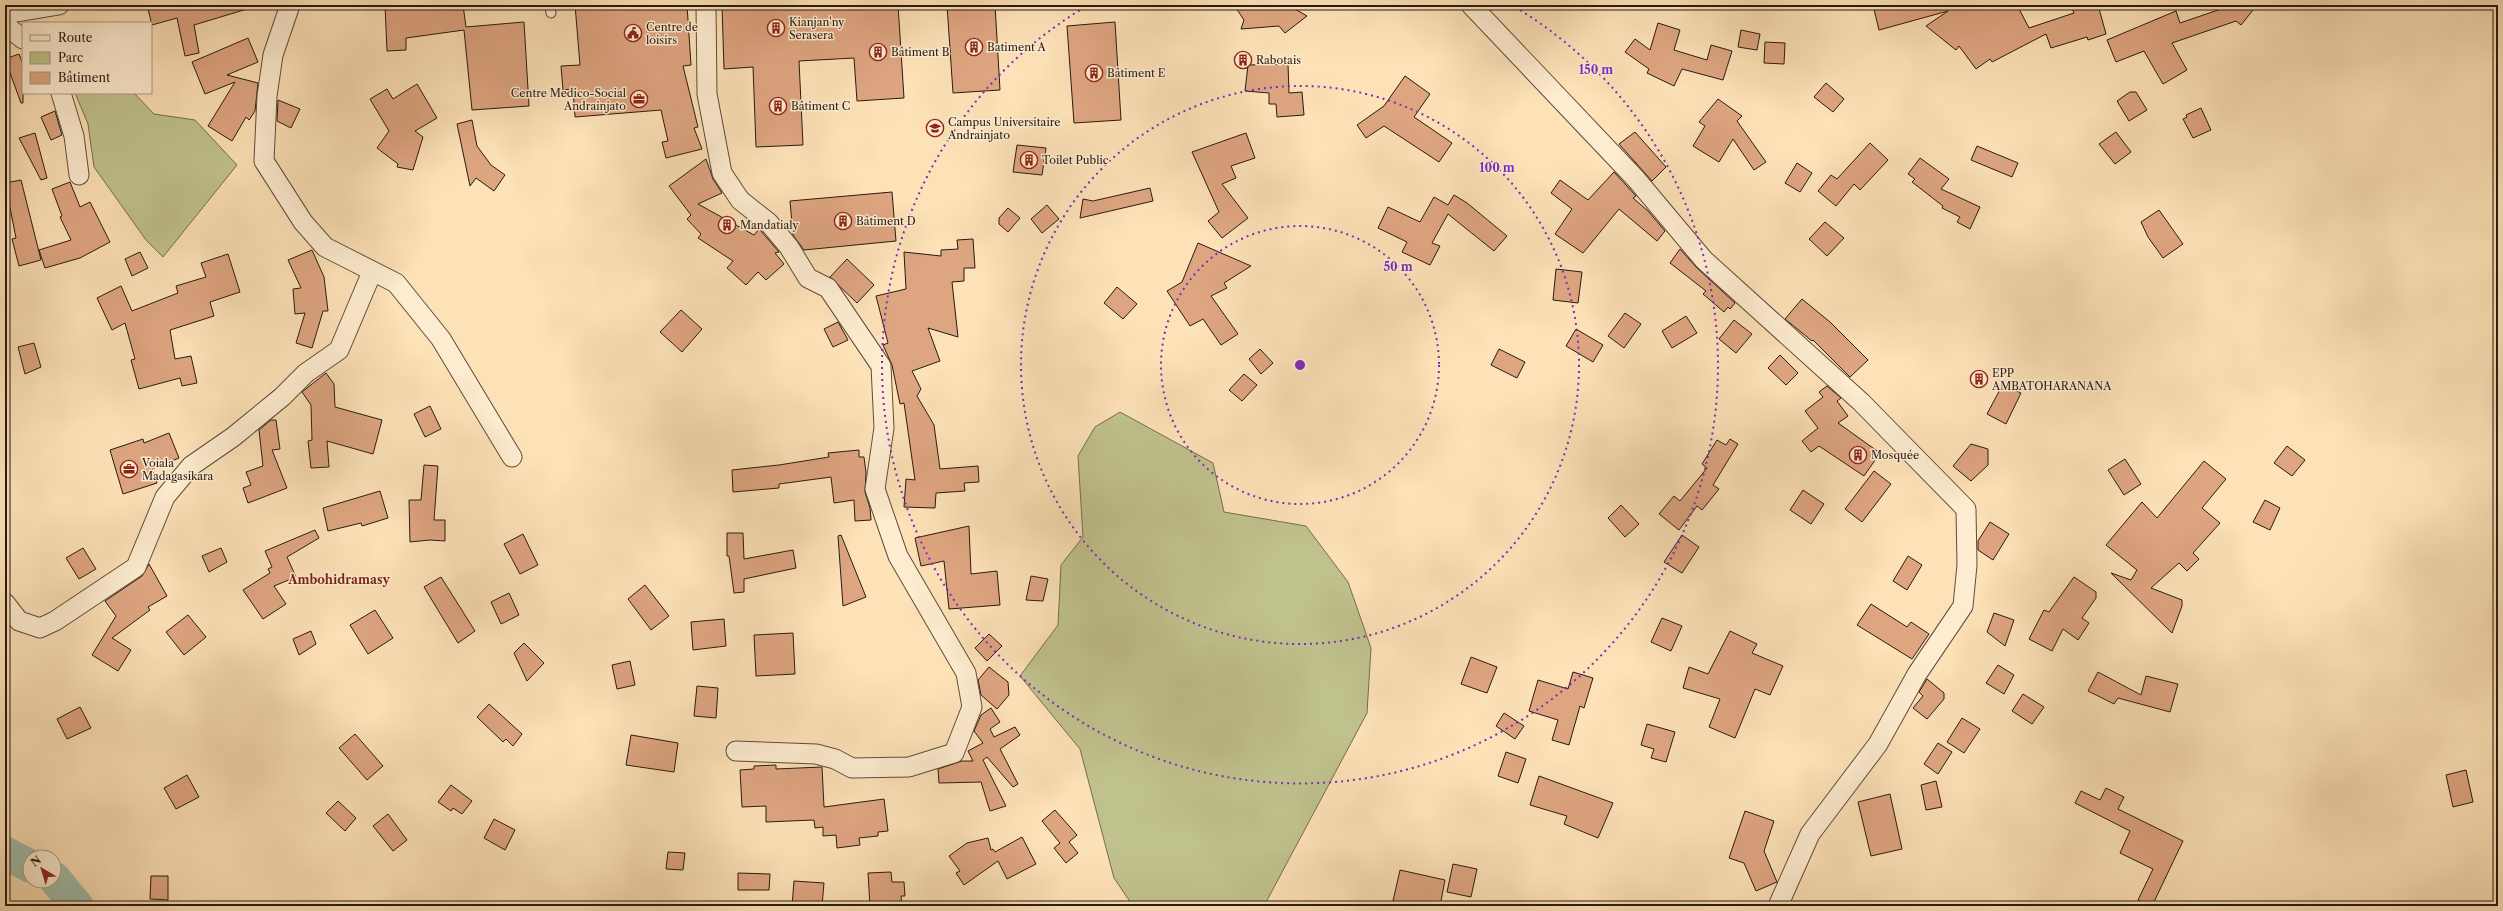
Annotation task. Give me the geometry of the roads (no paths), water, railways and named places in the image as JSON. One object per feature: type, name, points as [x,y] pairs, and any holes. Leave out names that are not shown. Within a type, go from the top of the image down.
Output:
[{"type":"street","points":[[5,14],[59,5]]},
{"type":"street","points":[[290,5],[273,55],[267,96],[264,160],[303,222],[325,247],[396,283],[441,339],[512,457]]},
{"type":"street","points":[[706,5],[707,94],[722,173],[740,200],[769,223],[789,247],[808,278],[828,288],[881,366],[884,428],[875,489],[898,556],[966,673],[972,708],[954,753],[909,767],[852,768],[835,758],[816,754],[736,751]]},
{"type":"street","points":[[1471,5],[1636,179],[1704,260],[1862,402],[1966,509],[1967,565],[1963,606],[1917,674],[1878,744],[1810,834],[1778,906]]},
{"type":"street","points":[[5,25],[22,38]]},
{"type":"street","points":[[61,94],[74,136],[79,175]]},
{"type":"street","points":[[5,603],[19,621],[40,628],[55,621],[136,567],[165,496],[191,466],[233,437],[282,397],[306,373],[339,350],[372,272]]},
{"type":"waterway","points":[[5,853],[22,862]]},
{"type":"waterway","points":[[62,888],[77,906]]},
{"type":"place","name":"Kianjan'ny Serasera","points":[[776,28]]},
{"type":"place","name":"Centre de loisirs","points":[[633,33]]},
{"type":"place","name":"Batiment A","points":[[974,47]]},
{"type":"place","name":"Bâtiment B","points":[[878,52]]},
{"type":"place","name":"Rabotais","points":[[1243,60]]},
{"type":"place","name":"Bâtiment E","points":[[1094,73]]},
{"type":"place","name":"Centre Medico-Social Andrainjato","points":[[639,99]]},
{"type":"place","name":"Bâtiment C","points":[[778,106]]},
{"type":"place","name":"Campus Universitaire Andrainjato","points":[[935,128]]},
{"type":"place","name":"Toilet Public","points":[[1029,160]]},
{"type":"place","name":"Bâtiment D","points":[[843,221]]},
{"type":"place","name":"Mandatialy","points":[[727,225]]},
{"type":"place","name":"EPP AMBATOHARANANA","points":[[1979,379]]},
{"type":"place","name":"Mosquée","points":[[1858,455]]},
{"type":"place","name":"Voiala Madagasikara","points":[[129,469]]},
{"type":"district","name":"Ambohidramasy","points":[[339,580]]}]
